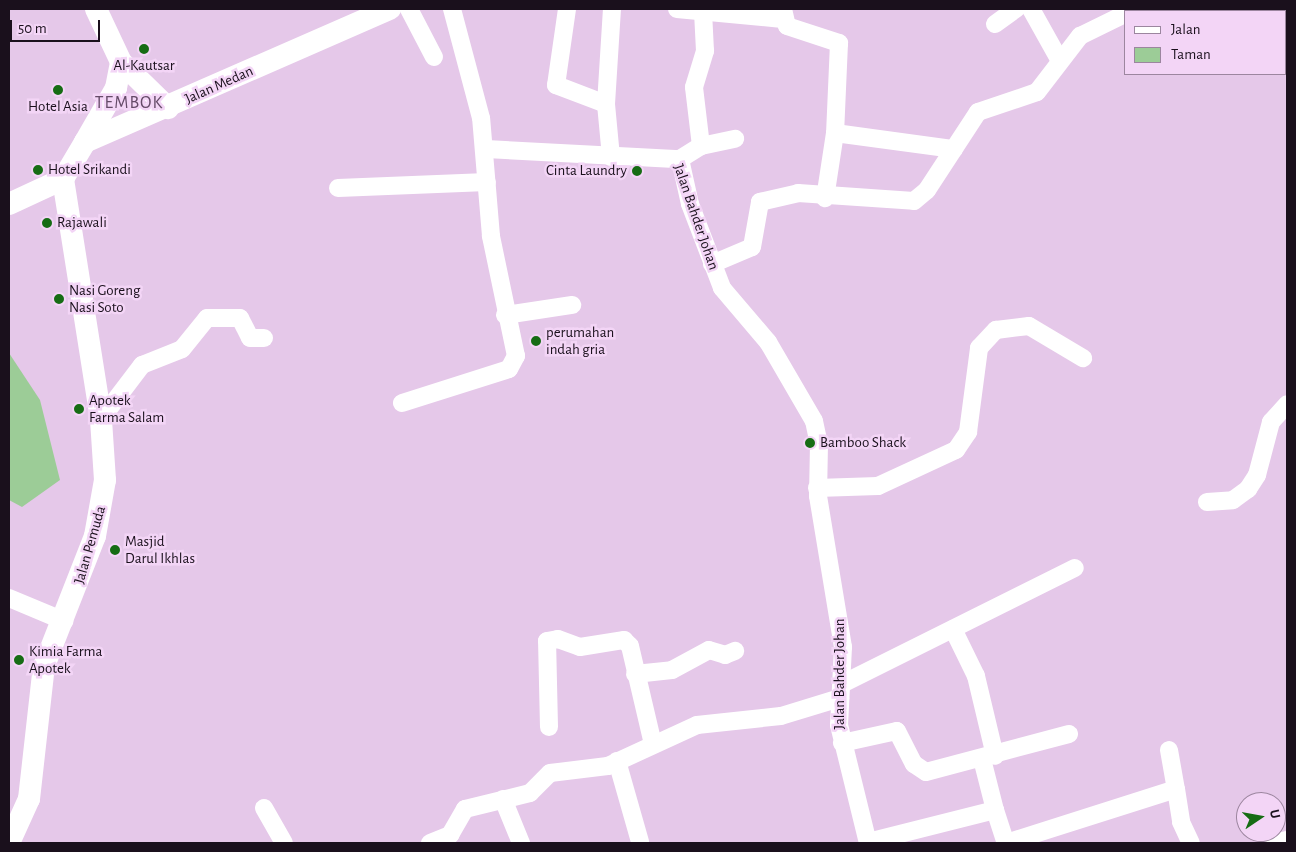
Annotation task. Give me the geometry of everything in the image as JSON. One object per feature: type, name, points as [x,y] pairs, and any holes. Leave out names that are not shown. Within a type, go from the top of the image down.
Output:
[{"type":"main road","points":[[96,9],[120,62],[168,108]]},
{"type":"main road","name":"Jalan Medan","points":[[85,142],[168,108],[390,9]]},
{"type":"main road","points":[[9,204],[63,179],[116,88],[120,62]]},
{"type":"main road","name":"Jalan Pemuda","points":[[10,843],[29,799],[44,666],[64,620],[100,518],[105,480],[101,419],[63,179]]},
{"type":"street","points":[[409,9],[434,56]]},
{"type":"street","points":[[402,403],[509,369],[516,356],[505,315],[490,236],[486,149],[452,9]]},
{"type":"street","points":[[567,9],[556,85],[606,104]]},
{"type":"street","points":[[611,157],[606,104],[612,9]]},
{"type":"street","points":[[677,9],[783,14],[795,30],[839,43],[835,133],[825,198]]},
{"type":"street","points":[[995,24],[1016,9]]},
{"type":"street","points":[[1031,9],[1060,58]]},
{"type":"street","points":[[701,146],[694,88],[705,51],[704,11]]},
{"type":"street","points":[[712,264],[752,247],[760,202],[798,193],[825,198],[914,201],[927,190],[978,112],[1037,92],[1060,58],[1089,29],[1124,14]]},
{"type":"street","points":[[835,133],[954,149]]},
{"type":"street","points":[[680,159],[701,146],[735,139]]},
{"type":"street","name":"Jalan Bahder Johan","points":[[486,149],[611,157],[680,159],[712,264],[722,288],[768,342],[814,421],[819,444],[817,488],[840,606],[842,743],[868,843]]},
{"type":"street","points":[[338,188],[487,182]]},
{"type":"street","points":[[505,315],[572,305]]},
{"type":"street","points":[[101,419],[142,365],[182,349],[207,318],[240,318],[250,338],[264,338]]},
{"type":"street","points":[[817,488],[878,486],[956,450],[968,432],[979,348],[996,330],[1029,326],[1083,358]]},
{"type":"street","points":[[1206,502],[1233,500],[1248,489],[1257,475],[1271,422],[1287,404]]},
{"type":"street","points":[[432,843],[450,835],[465,809],[536,790],[550,773],[608,766],[651,739],[697,725],[781,716],[841,691],[953,629],[1075,568]]},
{"type":"street","points":[[9,598],[64,620]]},
{"type":"street","points":[[953,629],[976,676],[995,810],[1006,843],[1176,789]]},
{"type":"street","points":[[549,727],[547,642],[558,639],[580,648],[624,640],[635,674],[651,739]]},
{"type":"street","points":[[635,674],[672,670],[709,650],[725,654],[735,651]]},
{"type":"street","points":[[842,743],[897,731],[914,764],[926,772],[989,757],[1069,734]]},
{"type":"street","points":[[1169,750],[1181,822],[1191,843]]},
{"type":"street","points":[[617,761],[640,842]]},
{"type":"street","points":[[503,799],[520,843]]},
{"type":"street","points":[[264,808],[284,843]]},
{"type":"street","points":[[868,843],[995,810]]},
{"type":"street","points":[[1274,843],[1287,840]]},
{"type":"green space","points":[[9,353],[40,400],[60,480],[22,507],[9,500]]},
{"type":"place","name":"Al-Kautsar","points":[[144,49]]},
{"type":"place","name":"Hotel Asia","points":[[58,90]]},
{"type":"place","name":"Hotel Srikandi","points":[[38,170]]},
{"type":"place","name":"Cinta Laundry","points":[[637,171]]},
{"type":"place","name":"Rajawali","points":[[47,223]]},
{"type":"place","name":"Nasi Goreng Nasi Soto","points":[[59,299]]},
{"type":"place","name":"perumahan indah gria","points":[[536,341]]},
{"type":"place","name":"Apotek Farma Salam","points":[[79,409]]},
{"type":"place","name":"Bamboo Shack","points":[[810,443]]},
{"type":"place","name":"Masjid Darul Ikhlas","points":[[115,550]]},
{"type":"place","name":"Kimia Farma Apotek","points":[[19,660]]},
{"type":"district","name":"TEMBOK","points":[[129,103]]}]
